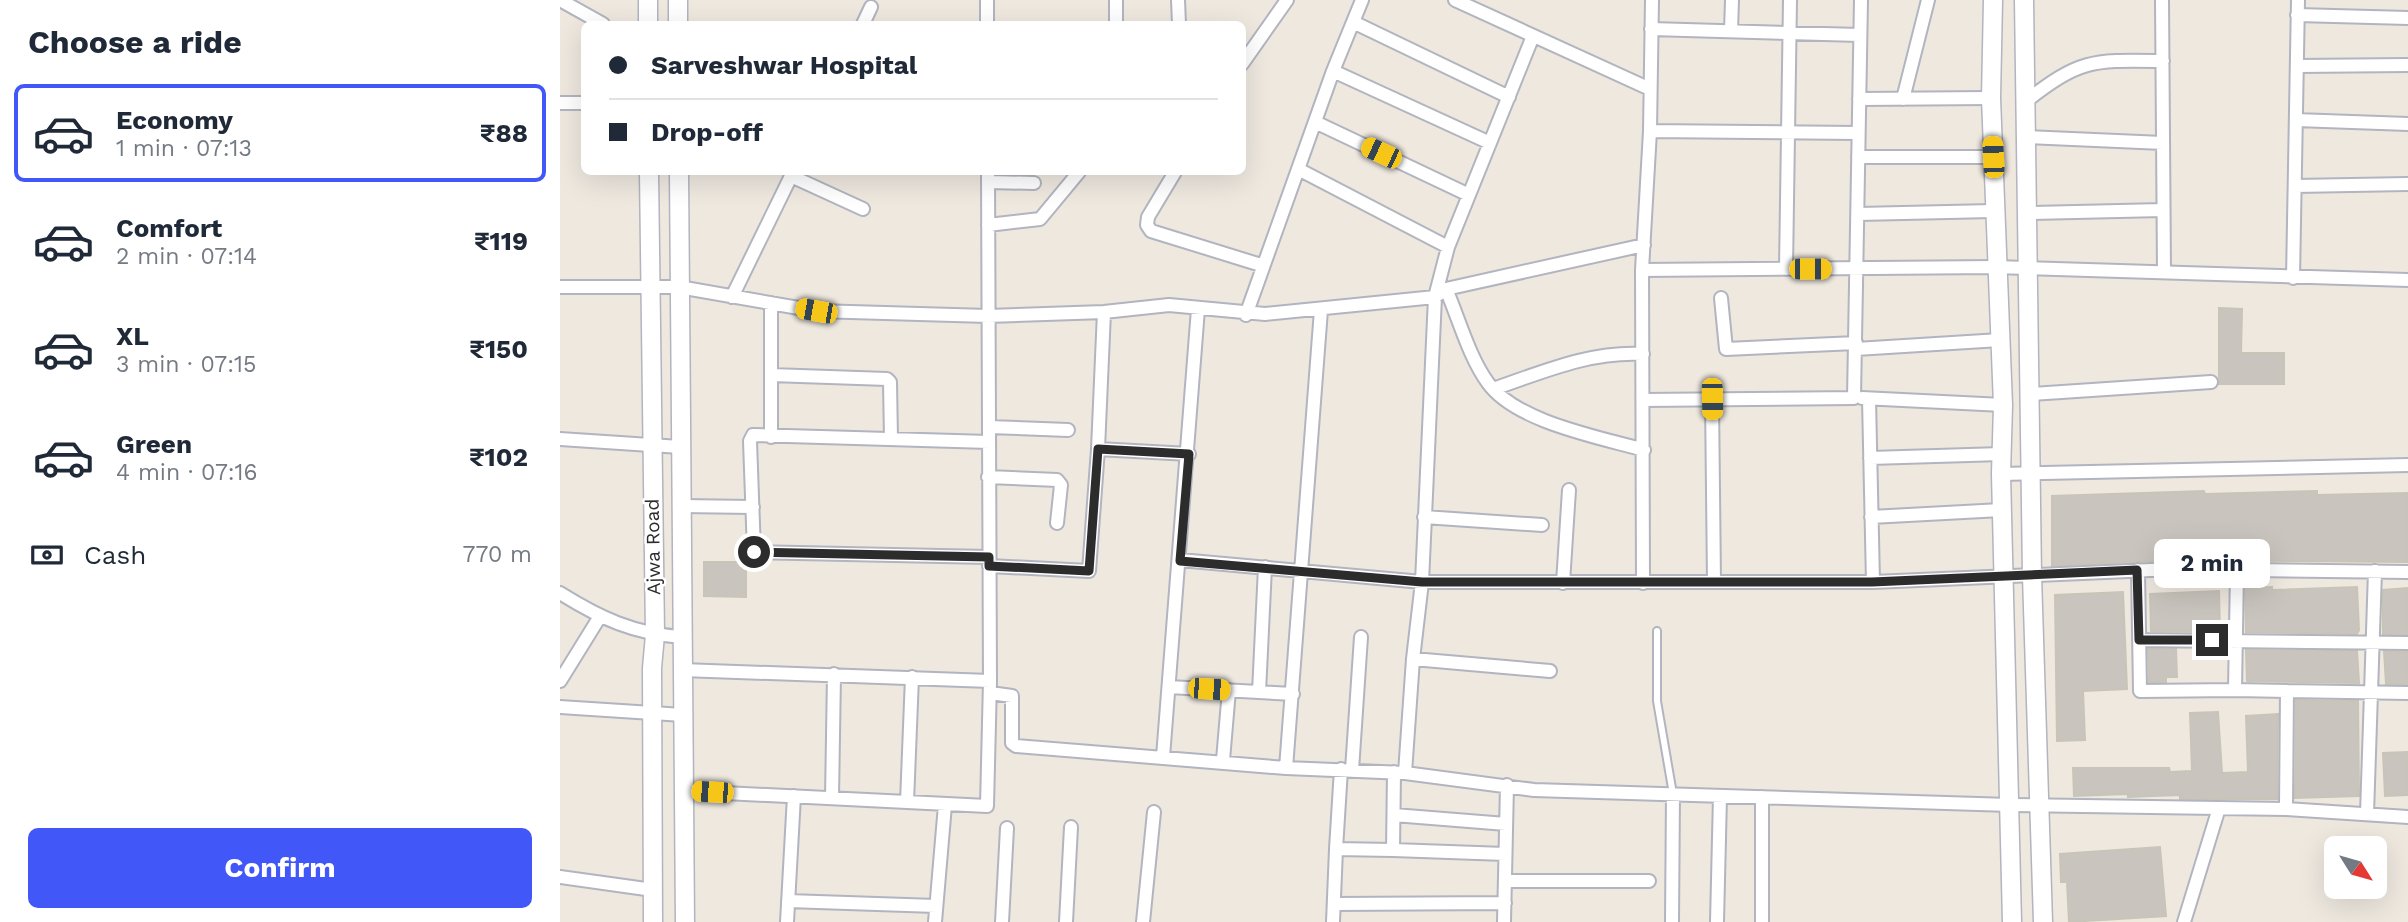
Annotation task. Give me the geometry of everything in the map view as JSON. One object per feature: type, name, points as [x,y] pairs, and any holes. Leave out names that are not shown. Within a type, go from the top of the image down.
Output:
[{"type":"street","points":[[648,0],[648,21]]},
{"type":"street","points":[[678,0],[678,21]]},
{"type":"street","points":[[987,0],[987,21]]},
{"type":"street","points":[[1116,0],[1116,21]]},
{"type":"street","points":[[1178,0],[1179,21]]},
{"type":"street","points":[[1246,59],[1287,0]]},
{"type":"street","points":[[1245,315],[1333,71],[1363,0]]},
{"type":"street","points":[[1455,0],[1650,89]]},
{"type":"street","points":[[1643,583],[1642,270],[1650,131],[1652,0]]},
{"type":"street","points":[[1731,31],[1732,0]]},
{"type":"street","points":[[1786,269],[1790,0]]},
{"type":"street","points":[[1854,398],[1861,0]]},
{"type":"street","points":[[1903,99],[1928,0]]},
{"type":"street","points":[[1993,0],[1993,211],[2003,405],[2001,510],[2012,922]]},
{"type":"street","points":[[2024,0],[2030,268],[2032,576],[2043,922]]},
{"type":"street","points":[[2162,0],[2164,272]]},
{"type":"street","points":[[2293,278],[2298,0]]},
{"type":"street","points":[[560,1],[597,21]]},
{"type":"street","points":[[864,21],[871,7]]},
{"type":"street","points":[[2297,15],[2408,18]]},
{"type":"street","points":[[1353,22],[1509,97]]},
{"type":"street","points":[[1651,29],[1860,35]]},
{"type":"street","points":[[1393,850],[1394,815],[1422,582],[1424,517],[1441,293],[1448,247],[1533,36]]},
{"type":"street","points":[[2025,102],[2054,79],[2090,62],[2163,61]]},
{"type":"street","points":[[2297,66],[2408,65]]},
{"type":"street","points":[[1333,71],[1490,143]]},
{"type":"street","points":[[1858,99],[1991,98]]},
{"type":"street","points":[[560,103],[581,103]]},
{"type":"street","points":[[2296,120],[2408,124]]},
{"type":"street","points":[[1315,122],[1469,195]]},
{"type":"street","points":[[1650,131],[1858,134]]},
{"type":"street","points":[[2025,136],[2163,143]]},
{"type":"street","points":[[1858,157],[1993,157]]},
{"type":"street","points":[[1298,169],[1448,247]]},
{"type":"street","name":"Ajwa Road","points":[[649,175],[655,635],[652,714],[653,922]]},
{"type":"street","name":"Ajwa Road","points":[[679,175],[685,922]]},
{"type":"street","points":[[732,297],[792,175]]},
{"type":"street","points":[[794,175],[863,209]]},
{"type":"street","points":[[988,225],[1040,219],[1077,175]]},
{"type":"street","points":[[1173,175],[1148,216],[1147,225],[1152,231],[1261,265]]},
{"type":"street","points":[[685,791],[987,806],[990,687],[988,177],[1034,183]]},
{"type":"street","points":[[2295,186],[2408,184]]},
{"type":"street","points":[[2028,214],[2163,210]]},
{"type":"street","points":[[1858,214],[1993,211]]},
{"type":"street","points":[[560,287],[679,287],[816,311],[988,316],[1104,312],[1169,305],[1245,315],[1321,310],[1441,293],[1644,245]]},
{"type":"street","points":[[1642,270],[1996,267],[2408,280]]},
{"type":"street","points":[[1441,293],[1486,381],[1493,389],[1540,418],[1644,450]]},
{"type":"street","points":[[1721,298],[1726,349],[2000,340]]},
{"type":"street","points":[[771,303],[771,437]]},
{"type":"street","points":[[1163,757],[1189,454],[1198,309]]},
{"type":"street","points":[[1286,768],[1321,310]]},
{"type":"street","points":[[989,442],[753,435],[750,441],[753,548],[758,554],[989,562],[1089,571],[1104,312]]},
{"type":"street","points":[[1493,389],[1584,358],[1606,354],[1643,355]]},
{"type":"street","points":[[771,375],[887,379],[890,382],[891,439]]},
{"type":"street","points":[[2031,394],[2211,382]]},
{"type":"street","points":[[1644,400],[1854,398],[2003,405]]},
{"type":"street","points":[[1712,399],[1714,582]]},
{"type":"street","points":[[1869,399],[1872,582]]},
{"type":"street","points":[[989,427],[1068,430]]},
{"type":"street","points":[[560,439],[680,447]]},
{"type":"street","points":[[1098,449],[1189,454]]},
{"type":"street","points":[[1870,458],[2002,454]]},
{"type":"street","points":[[2001,474],[2408,466]]},
{"type":"street","points":[[988,477],[1057,480],[1061,485],[1057,523]]},
{"type":"street","points":[[1563,583],[1569,490]]},
{"type":"street","points":[[681,506],[753,507]]},
{"type":"street","points":[[1871,517],[2001,510]]},
{"type":"street","points":[[1424,517],[1542,525]]},
{"type":"street","points":[[1180,561],[1303,569],[1422,582],[1872,582],[2137,570],[2408,572]]},
{"type":"street","points":[[1259,692],[1265,567]]},
{"type":"street","points":[[2137,570],[2140,691],[2408,694]]},
{"type":"street","points":[[2235,690],[2237,570]]},
{"type":"street","points":[[2367,814],[2375,571]]},
{"type":"street","points":[[560,593],[599,618],[655,635],[682,637]]},
{"type":"street","points":[[560,681],[599,618]]},
{"type":"street","points":[[1333,922],[1336,849],[1362,637]]},
{"type":"street","points":[[2139,640],[2408,643]]},
{"type":"street","points":[[1413,659],[1550,671]]},
{"type":"street","points":[[682,670],[912,677],[990,687],[1012,696],[1014,746],[1223,760],[1286,768],[1400,773],[1534,790],[2010,805],[2286,809],[2408,817]]},
{"type":"street","points":[[832,798],[834,674]]},
{"type":"street","points":[[907,802],[912,677]]},
{"type":"street","points":[[1169,687],[1293,694]]},
{"type":"street","points":[[1223,760],[1229,690]]},
{"type":"street","points":[[2286,809],[2287,691]]},
{"type":"street","points":[[560,707],[683,715]]},
{"type":"street","points":[[1504,922],[1507,785]]},
{"type":"street","points":[[1672,922],[1673,794]]},
{"type":"street","points":[[788,922],[794,796]]},
{"type":"street","points":[[1717,922],[1720,796]]},
{"type":"street","points":[[1762,797],[1762,922]]},
{"type":"street","points":[[935,922],[945,805]]},
{"type":"street","points":[[2184,922],[2219,808]]},
{"type":"street","points":[[1143,922],[1154,812]]},
{"type":"street","points":[[1394,815],[1506,824]]},
{"type":"street","points":[[1066,922],[1071,827]]},
{"type":"street","points":[[1002,922],[1007,828]]},
{"type":"street","points":[[1336,849],[1506,854]]},
{"type":"street","points":[[560,877],[653,890]]},
{"type":"street","points":[[1505,881],[1649,881]]},
{"type":"street","points":[[788,901],[936,906]]},
{"type":"street","points":[[1334,904],[1505,903]]},
{"type":"lane","points":[[1657,631],[1657,701],[1673,794]]},
{"type":"building","points":[[2219,308],[2242,309],[2241,353],[2284,353],[2284,384],[2219,384]]},
{"type":"building","points":[[2204,491],[2205,494],[2317,491],[2317,495],[2408,493],[2408,562],[2174,560],[2052,566],[2052,496]]},
{"type":"building","points":[[704,562],[746,562],[746,597],[704,596]]},
{"type":"building","points":[[2272,587],[2272,590],[2357,587],[2357,634],[2246,632],[2245,588]]},
{"type":"building","points":[[2408,588],[2408,634],[2383,634],[2383,590]]},
{"type":"building","points":[[2219,591],[2220,632],[2151,631],[2150,594]]},
{"type":"building","points":[[2123,592],[2127,689],[2083,691],[2085,740],[2057,741],[2055,595]]},
{"type":"building","points":[[2148,649],[2176,649],[2177,677],[2166,677],[2166,682],[2149,682]]},
{"type":"building","points":[[2246,650],[2357,651],[2359,683],[2247,681]]},
{"type":"building","points":[[2384,651],[2408,652],[2408,684],[2386,684]]},
{"type":"building","points":[[2296,700],[2358,701],[2359,796],[2295,798]]},
{"type":"building","points":[[2218,712],[2222,773],[2248,772],[2246,716],[2278,714],[2277,799],[2180,799],[2180,795],[2128,797],[2128,794],[2074,796],[2073,768],[2169,768],[2170,772],[2192,771],[2190,713]]},
{"type":"building","points":[[2408,752],[2408,795],[2385,796],[2383,753]]},
{"type":"building","points":[[2160,847],[2166,916],[2069,922],[2067,882],[2061,882],[2060,854]]},
{"type":"route","points":[[754,552],[989,557],[989,566],[1089,571],[1098,449],[1189,454],[1180,561],[1303,569],[1422,582],[1872,582],[2137,570],[2139,640],[2212,640]]}]
